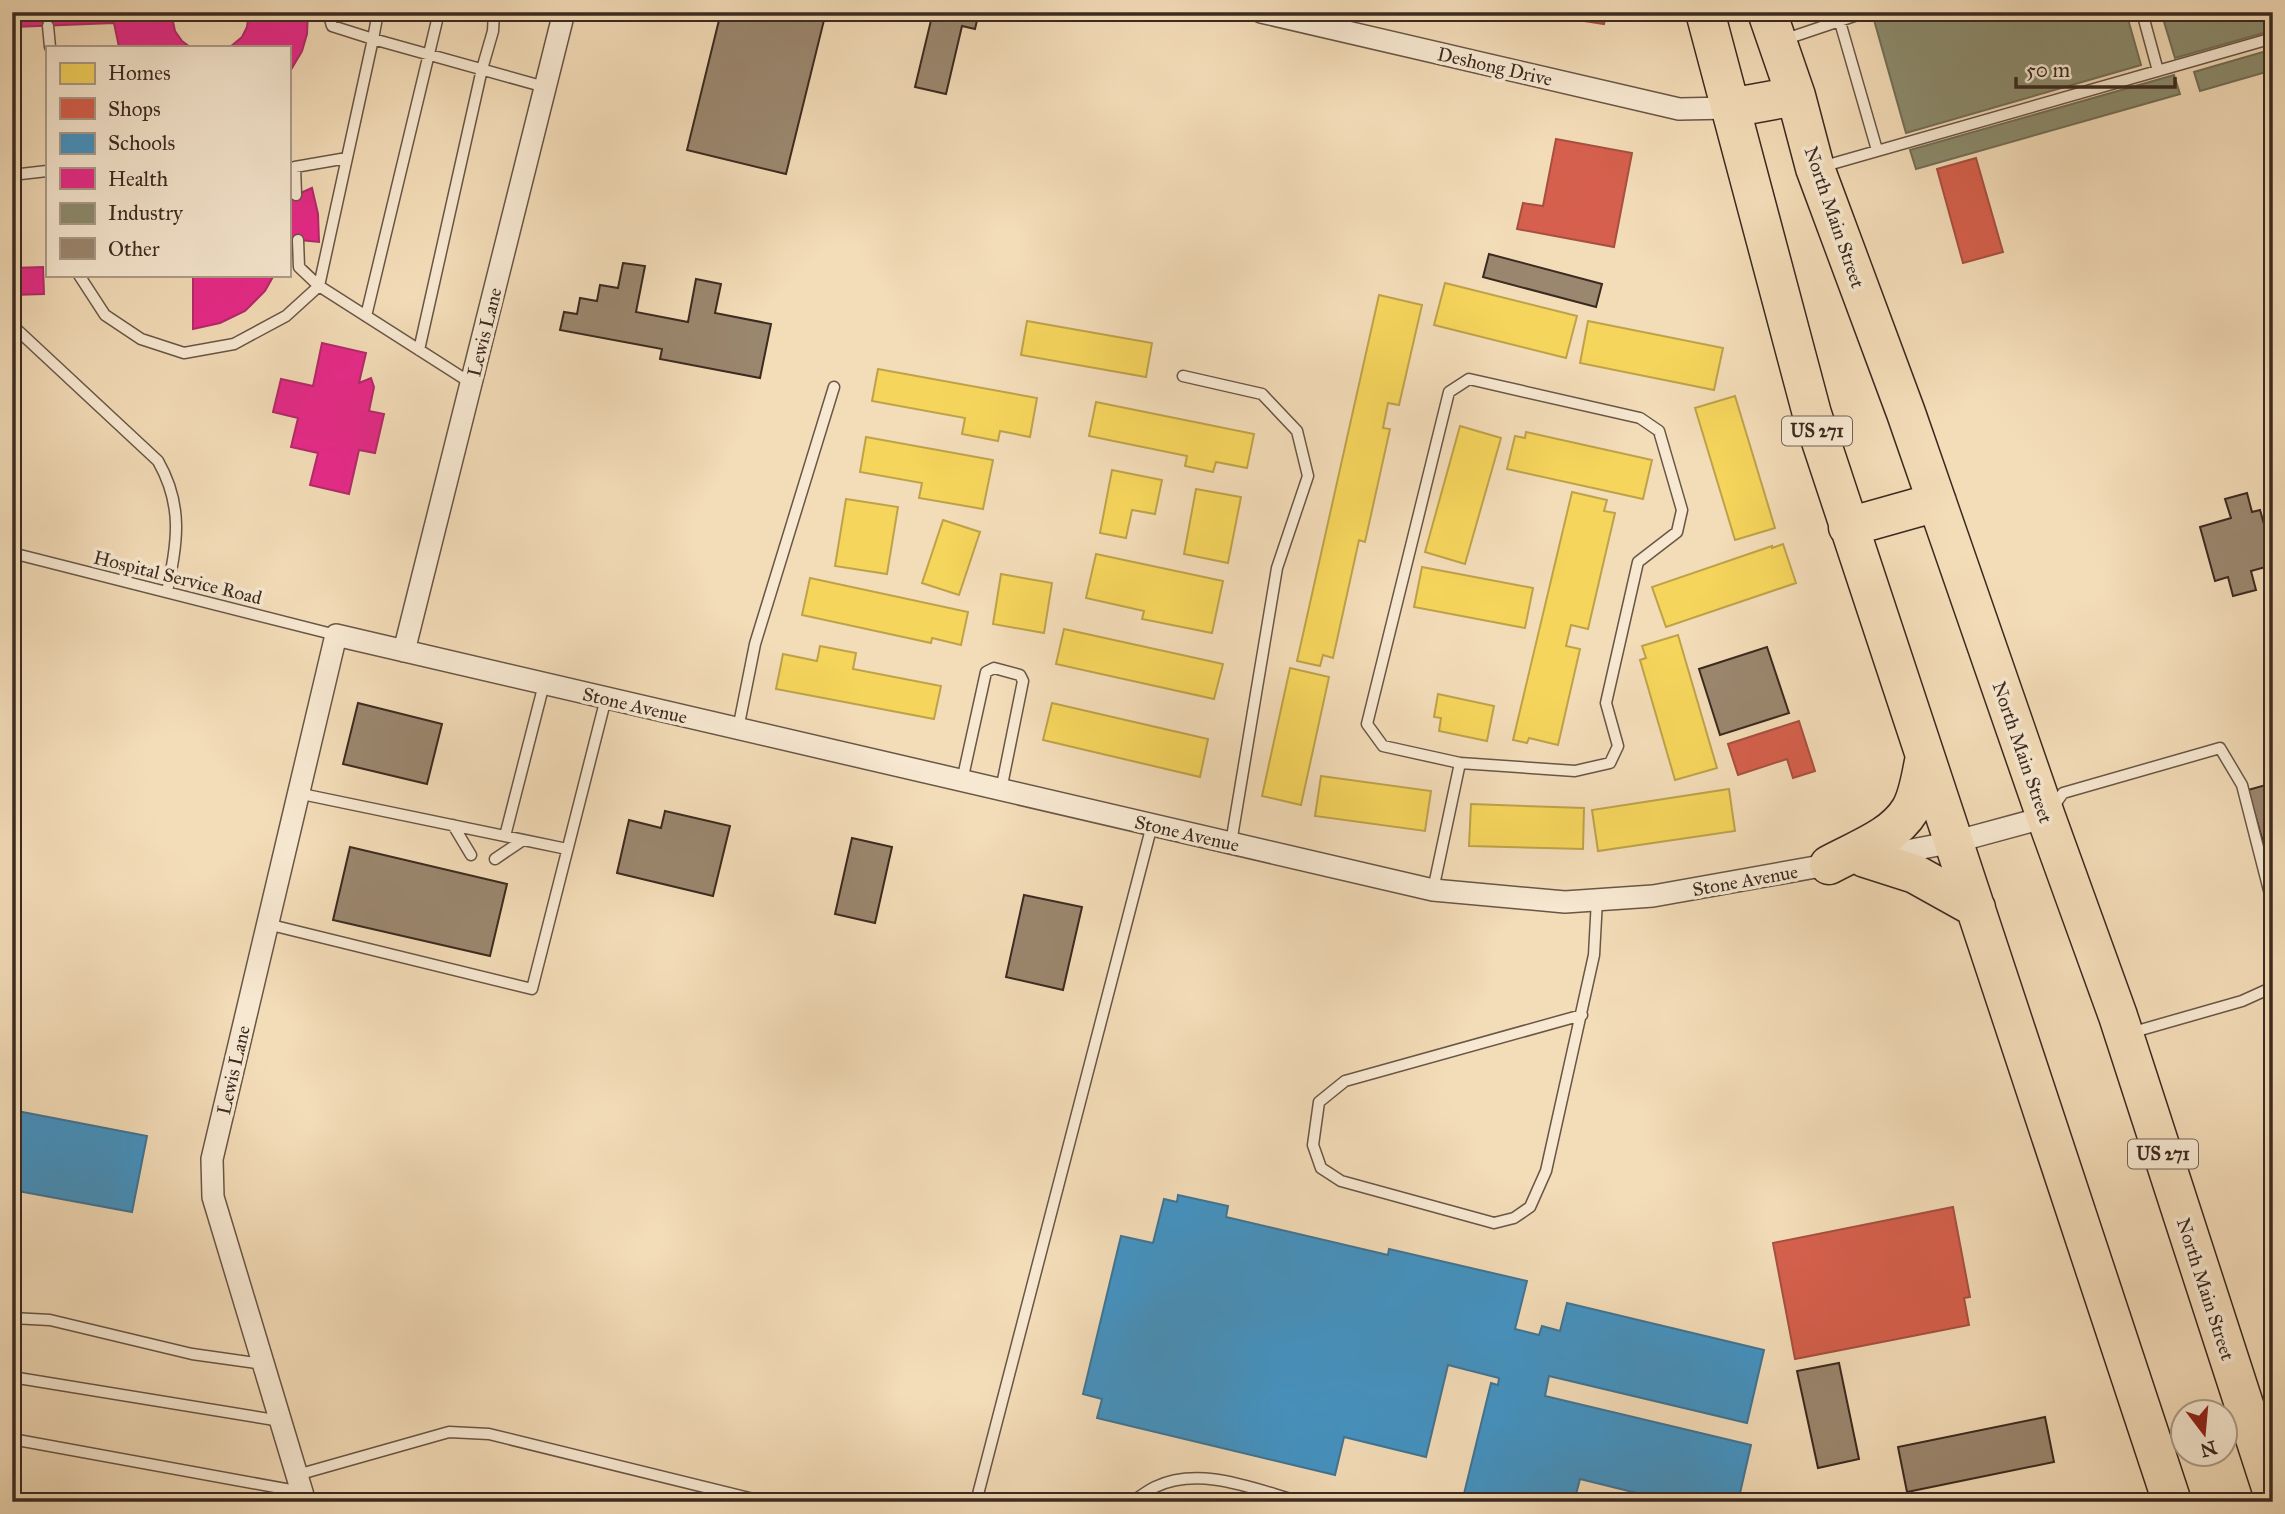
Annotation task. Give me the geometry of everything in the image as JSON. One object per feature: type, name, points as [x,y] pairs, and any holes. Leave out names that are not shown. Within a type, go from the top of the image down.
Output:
[{"type":"highway","name":"US 271","points":[[1705,12],[1812,414],[2172,1502]]},
{"type":"highway","name":"North Main Street","points":[[1772,27],[1796,96],[1815,168],[1937,502],[2124,1035],[2273,1494]]},
{"type":"highway","points":[[1730,108],[1796,96]]},
{"type":"highway","points":[[1848,527],[1937,502]]},
{"type":"highway","points":[[1847,862],[1885,835],[1910,810],[1926,757]]},
{"type":"highway","points":[[1847,862],[1915,874],[1976,908]]},
{"type":"street","name":"Lewis Lane","points":[[404,651],[564,12]]},
{"type":"street","name":"Deshong Drive","points":[[1261,12],[1679,109],[1730,108]]},
{"type":"street","name":"Lewis Lane","points":[[302,1490],[213,1197],[212,1159],[336,635]]},
{"type":"street","name":"Stone Avenue","points":[[336,635],[1433,890],[1565,902],[1653,896],[1954,842],[2046,817]]},
{"type":"lane","points":[[328,12],[332,26],[545,87]]},
{"type":"lane","points":[[80,276],[105,314],[141,339],[184,353],[234,344],[286,316],[319,286],[378,12]]},
{"type":"lane","points":[[366,316],[431,55],[439,12]]},
{"type":"lane","points":[[419,350],[482,69],[493,31],[494,12]]},
{"type":"lane","points":[[1772,27],[1840,22],[1866,12]]},
{"type":"lane","points":[[2142,12],[2158,71]]},
{"type":"lane","points":[[46,19],[50,46]]},
{"type":"lane","points":[[1840,22],[1877,150]]},
{"type":"lane","points":[[1815,168],[2273,38]]},
{"type":"lane","points":[[296,195],[295,167],[347,158]]},
{"type":"lane","points":[[12,176],[46,171]]},
{"type":"lane","points":[[298,240],[299,267],[319,286],[471,383]]},
{"type":"lane","points":[[12,325],[158,461],[170,483],[177,523],[175,552],[167,592]]},
{"type":"lane","points":[[1183,376],[1262,394],[1297,431],[1308,476],[1277,568],[1231,843]]},
{"type":"lane","points":[[1469,379],[1640,418],[1659,431],[1682,510],[1677,531],[1638,562],[1606,703],[1618,746],[1610,763],[1575,771],[1460,763],[1383,746],[1367,724],[1449,392],[1469,379]]},
{"type":"lane","points":[[738,729],[755,644],[834,387]]},
{"type":"lane","name":"Hospital Service Road","points":[[12,553],[336,635]]},
{"type":"lane","points":[[962,781],[986,672],[994,668],[1020,675],[1023,681],[1001,790]]},
{"type":"lane","points":[[505,836],[544,684]]},
{"type":"lane","points":[[267,924],[531,989],[606,698]]},
{"type":"lane","points":[[2046,817],[2063,793],[2220,748],[2242,785],[2273,906]]},
{"type":"lane","points":[[1433,890],[1460,763]]},
{"type":"lane","points":[[297,793],[567,849]]},
{"type":"lane","points":[[453,825],[471,855]]},
{"type":"lane","points":[[976,1502],[1152,825]]},
{"type":"lane","points":[[495,859],[523,840]]},
{"type":"lane","points":[[1582,1015],[1345,1081],[1319,1102],[1313,1145],[1321,1168],[1341,1181],[1494,1223],[1514,1218],[1530,1207],[1546,1171],[1582,1015],[1594,955],[1597,900]]},
{"type":"lane","points":[[2124,1035],[2242,1001],[2273,987]]},
{"type":"lane","points":[[12,1318],[50,1320],[192,1354],[263,1364]]},
{"type":"lane","points":[[12,1377],[281,1422]]},
{"type":"lane","points":[[12,1439],[302,1490],[449,1432],[489,1434],[765,1502]]},
{"type":"lane","points":[[1132,1502],[1155,1487],[1179,1479],[1206,1477],[1301,1502]]},
{"type":"lane","points":[[12,1498],[32,1502]]},
{"type":"building: Homes","points":[[1445,283],[1577,316],[1566,358],[1434,325]]},
{"type":"building: Homes","points":[[1379,295],[1422,305],[1399,405],[1388,403],[1383,428],[1390,429],[1365,542],[1359,540],[1333,658],[1323,655],[1320,666],[1297,661]]},
{"type":"building: Homes","points":[[1027,321],[1152,343],[1146,377],[1021,355]]},
{"type":"building: Homes","points":[[1588,321],[1723,348],[1714,390],[1580,363]]},
{"type":"building: Homes","points":[[878,369],[1037,398],[1030,437],[1000,431],[998,441],[962,434],[965,418],[872,401]]},
{"type":"building: Homes","points":[[1735,396],[1775,528],[1735,540],[1695,408]]},
{"type":"building: Homes","points":[[1096,402],[1254,434],[1247,468],[1216,462],[1213,472],[1185,466],[1187,456],[1089,436]]},
{"type":"building: Homes","points":[[1460,426],[1501,438],[1465,564],[1425,552]]},
{"type":"building: Homes","points":[[1526,432],[1652,460],[1643,499],[1507,469],[1515,436],[1525,438]]},
{"type":"building: Homes","points":[[866,437],[993,460],[983,509],[919,498],[922,483],[860,472]]},
{"type":"building: Homes","points":[[1112,470],[1162,480],[1155,514],[1132,510],[1126,538],[1100,533]]},
{"type":"building: Homes","points":[[1196,489],[1241,497],[1228,563],[1184,554]]},
{"type":"building: Homes","points":[[1572,492],[1607,500],[1604,511],[1615,513],[1588,629],[1571,625],[1566,646],[1580,649],[1558,745],[1529,738],[1527,743],[1513,740]]},
{"type":"building: Homes","points":[[846,499],[898,507],[887,574],[835,566]]},
{"type":"building: Homes","points":[[943,520],[980,532],[959,595],[922,583]]},
{"type":"building: Homes","points":[[1783,544],[1796,583],[1666,627],[1652,587]]},
{"type":"building: Homes","points":[[1096,554],[1223,581],[1212,633],[1142,619],[1144,611],[1086,598]]},
{"type":"building: Homes","points":[[1422,567],[1533,588],[1525,628],[1414,607]]},
{"type":"building: Homes","points":[[1001,574],[1052,583],[1044,633],[993,624]]},
{"type":"building: Homes","points":[[810,578],[968,612],[961,645],[932,638],[931,643],[802,615]]},
{"type":"building: Homes","points":[[1064,629],[1223,664],[1214,699],[1056,664]]},
{"type":"building: Homes","points":[[1678,635],[1717,768],[1675,780],[1640,660],[1646,658],[1642,646]]},
{"type":"building: Homes","points":[[820,646],[856,653],[853,669],[941,686],[934,719],[776,689],[783,654],[817,661]]},
{"type":"building: Homes","points":[[1290,668],[1329,677],[1301,805],[1262,796]]},
{"type":"building: Homes","points":[[1438,694],[1494,706],[1487,741],[1439,731],[1441,718],[1434,717]]},
{"type":"building: Homes","points":[[1052,703],[1208,739],[1200,777],[1043,740]]},
{"type":"building: Homes","points":[[1321,776],[1431,791],[1425,831],[1315,816]]},
{"type":"building: Homes","points":[[1729,789],[1735,831],[1598,851],[1592,810]]},
{"type":"building: Homes","points":[[1471,804],[1584,808],[1583,849],[1469,846]]},
{"type":"building: Shops","points":[[1573,12],[1606,12],[1604,24],[1571,19]]},
{"type":"building: Shops","points":[[1556,139],[1632,153],[1614,247],[1517,229],[1523,203],[1543,206]]},
{"type":"building: Shops","points":[[1976,158],[2003,252],[1963,263],[1937,169]]},
{"type":"building: Shops","points":[[1799,721],[1815,771],[1793,778],[1787,759],[1738,775],[1728,744]]},
{"type":"building: Shops","points":[[1953,1207],[1970,1297],[1964,1298],[1969,1325],[1795,1359],[1773,1243]]},
{"type":"building: Schools","points":[[12,1110],[147,1136],[132,1212],[12,1190]]},
{"type":"building: Schools","points":[[1178,1195],[1228,1206],[1226,1217],[1388,1255],[1389,1249],[1527,1281],[1515,1329],[1539,1335],[1542,1326],[1560,1331],[1567,1303],[1764,1350],[1747,1423],[1549,1376],[1545,1396],[1751,1445],[1738,1502],[1673,1502],[1580,1479],[1574,1502],[1462,1502],[1491,1383],[1498,1385],[1499,1378],[1448,1365],[1426,1457],[1344,1437],[1335,1475],[1097,1418],[1102,1399],[1083,1394],[1121,1236],[1153,1243],[1164,1199],[1177,1202]]},
{"type":"building: Health","points":[[114,12],[171,12],[175,31],[189,46],[119,46],[114,23],[13,27],[17,139],[12,140],[12,20],[114,16]]},
{"type":"building: Health","points":[[249,12],[308,12],[307,34],[302,51],[290,71],[290,46],[231,46],[242,37],[247,27]]},
{"type":"building: Health","points":[[312,188],[318,214],[319,242],[290,239],[290,198]]},
{"type":"building: Health","points":[[43,267],[44,294],[12,295],[12,268]]},
{"type":"building: Health","points":[[193,276],[273,276],[265,291],[245,311],[220,323],[193,329]]},
{"type":"building: Health","points":[[322,343],[366,353],[359,383],[371,378],[374,387],[369,411],[384,414],[375,453],[359,450],[349,494],[310,485],[318,453],[291,447],[298,418],[273,412],[281,379],[313,386]]},
{"type":"building: Industry","points":[[1900,12],[2126,12],[2141,65],[1906,133],[1874,20]]},
{"type":"building: Industry","points":[[2161,12],[2261,12],[2267,32],[2175,58]]},
{"type":"building: Industry","points":[[2273,49],[2273,70],[2200,91],[2194,72]]},
{"type":"building: Industry","points":[[2174,75],[2180,94],[1916,169],[1910,150]]},
{"type":"building: Other","points":[[721,12],[826,12],[786,174],[687,150]]},
{"type":"building: Other","points":[[933,12],[979,12],[975,29],[962,26],[946,94],[915,87]]},
{"type":"building: Other","points":[[1489,254],[1602,284],[1596,307],[1483,277]]},
{"type":"building: Other","points":[[623,263],[645,266],[636,312],[688,322],[696,279],[721,284],[715,313],[771,324],[760,378],[660,359],[662,349],[560,330],[564,312],[577,314],[580,298],[597,301],[600,285],[618,288]]},
{"type":"building: Other","points":[[2247,493],[2252,512],[2260,510],[2273,565],[2251,571],[2256,590],[2233,596],[2228,577],[2215,581],[2200,527],[2231,518],[2225,499]]},
{"type":"building: Other","points":[[1767,647],[1789,713],[1720,735],[1699,669]]},
{"type":"building: Other","points":[[358,703],[442,724],[427,784],[343,764]]},
{"type":"building: Other","points":[[2273,783],[2273,839],[2263,842],[2248,790]]},
{"type":"building: Other","points":[[665,811],[730,826],[713,896],[617,873],[629,820],[661,828]]},
{"type":"building: Other","points":[[852,838],[892,847],[875,923],[835,914]]},
{"type":"building: Other","points":[[350,847],[507,884],[490,956],[333,920]]},
{"type":"building: Other","points":[[1024,895],[1082,907],[1063,990],[1006,977]]},
{"type":"building: Other","points":[[1839,1363],[1859,1459],[1818,1468],[1797,1371]]},
{"type":"building: Other","points":[[2045,1417],[2054,1462],[1907,1492],[1898,1447]]}]
